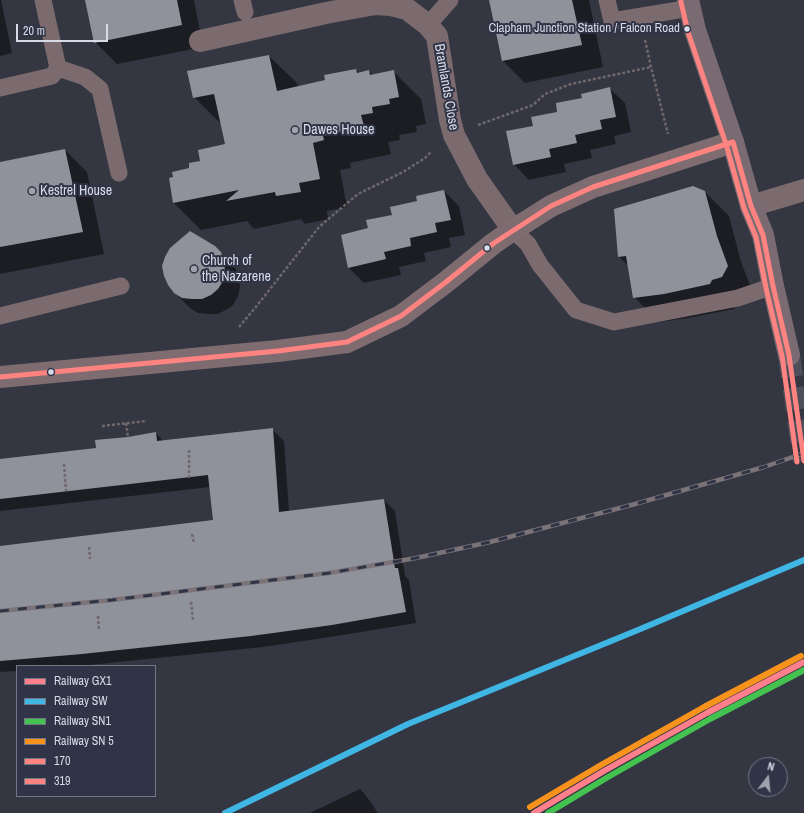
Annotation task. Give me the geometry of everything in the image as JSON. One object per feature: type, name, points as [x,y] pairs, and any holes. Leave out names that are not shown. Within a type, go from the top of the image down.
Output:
[{"type":"main road","points":[[689,4],[752,206],[763,235],[789,355]]},
{"type":"street","name":"Bramlands Close","points":[[200,41],[324,7],[375,4],[391,5],[407,9],[428,25],[437,36],[450,120],[454,135],[477,179],[513,230]]},
{"type":"street","points":[[0,377],[278,351],[347,342],[400,316],[513,230],[551,206],[593,187],[733,142]]},
{"type":"street","points":[[752,206],[804,190]]},
{"type":"lane","points":[[0,88],[52,76],[58,68],[43,0]]},
{"type":"lane","points":[[428,25],[450,0]]},
{"type":"lane","points":[[607,0],[612,21],[689,4]]},
{"type":"lane","points":[[58,68],[84,77],[100,89],[119,173]]},
{"type":"lane","points":[[513,230],[528,244],[540,265],[576,310],[614,322],[738,298],[773,286]]},
{"type":"lane","points":[[0,316],[121,286]]},
{"type":"path","points":[[473,127],[533,105],[545,94],[571,84],[651,67],[668,131],[664,163]]},
{"type":"path","points":[[237,329],[319,227],[358,194],[403,172],[425,158],[435,147]]},
{"type":"path","points":[[102,426],[147,421]]},
{"type":"path","points":[[126,423],[128,437]]},
{"type":"path","points":[[189,449],[189,478]]},
{"type":"path","points":[[64,464],[66,491]]},
{"type":"path","points":[[192,534],[194,544]]},
{"type":"path","points":[[89,547],[90,558]]},
{"type":"path","points":[[192,602],[193,620]]},
{"type":"path","points":[[98,616],[99,630]]},
{"type":"building","points":[[85,0],[177,0],[182,25],[94,43]]},
{"type":"building","points":[[489,0],[572,0],[582,45],[502,61]]},
{"type":"building","name":"Dawes House","points":[[269,55],[277,91],[325,80],[324,75],[356,69],[357,73],[369,70],[370,75],[394,70],[399,97],[389,99],[390,104],[372,107],[373,113],[361,115],[364,126],[323,136],[324,140],[313,143],[320,179],[299,183],[301,192],[276,196],[275,192],[226,201],[239,190],[173,203],[169,178],[173,177],[172,172],[189,168],[189,163],[200,161],[198,150],[225,144],[214,94],[193,98],[187,71]]},
{"type":"building","points":[[610,87],[616,117],[600,120],[602,129],[575,135],[577,143],[549,149],[551,157],[513,165],[506,131],[533,126],[531,117],[557,112],[556,103],[582,98],[581,94]]},
{"type":"building","name":"Kestrel House","points":[[65,149],[83,232],[0,247],[0,162]]},
{"type":"building","points":[[693,186],[705,191],[717,236],[728,266],[722,277],[712,280],[710,284],[664,294],[633,298],[626,256],[618,257],[614,209]]},
{"type":"building","points":[[444,190],[451,220],[435,223],[437,232],[410,238],[411,246],[384,252],[386,259],[348,268],[341,235],[368,228],[366,220],[392,215],[390,207],[417,201],[416,196]]},
{"type":"building","name":"Church of the Nazarene","points":[[190,231],[215,246],[221,252],[224,262],[225,271],[223,281],[218,289],[211,295],[202,299],[182,298],[174,293],[164,276],[162,266],[170,248]]},
{"type":"building","points":[[273,428],[279,512],[384,499],[395,568],[398,568],[406,612],[332,625],[251,636],[0,661],[0,546],[213,520],[208,475],[0,499],[0,459],[96,448],[95,440],[128,437],[156,432],[157,441]]},
{"type":"tunnel","points":[[789,355],[804,461]]},
{"type":"railway","points":[[0,611],[112,600],[329,573],[416,558],[490,542],[635,504],[764,467],[804,453]]},
{"type":"rail line","name":"SW","points":[[225,813],[408,724],[804,560]]},
{"type":"rail line","name":"GX1","points":[[534,813],[604,771],[707,713],[804,662]]},
{"type":"rail line","name":"SN1","points":[[548,813],[710,719],[804,670]]},
{"type":"transit line","name":"319","points":[[681,2],[688,32],[726,144],[744,208],[756,237],[782,356],[797,462]]},
{"type":"transit line","name":"170","points":[[733,142],[751,206],[763,235],[789,355],[804,461]]},
{"type":"transit line","name":"170","points":[[0,377],[278,351],[347,342],[401,316],[494,243],[551,206],[593,187],[733,142]]},
{"type":"transit line","points":[[530,807],[704,707],[801,656]]},
{"type":"place","name":"Clapham Junction Station / Falcon Road","points":[[687,29]]},
{"type":"place","name":"Dawes House","points":[[295,130]]},
{"type":"place","name":"Kestrel House","points":[[32,191]]},
{"type":"place","name":"Church of the Nazarene","points":[[194,269]]}]
